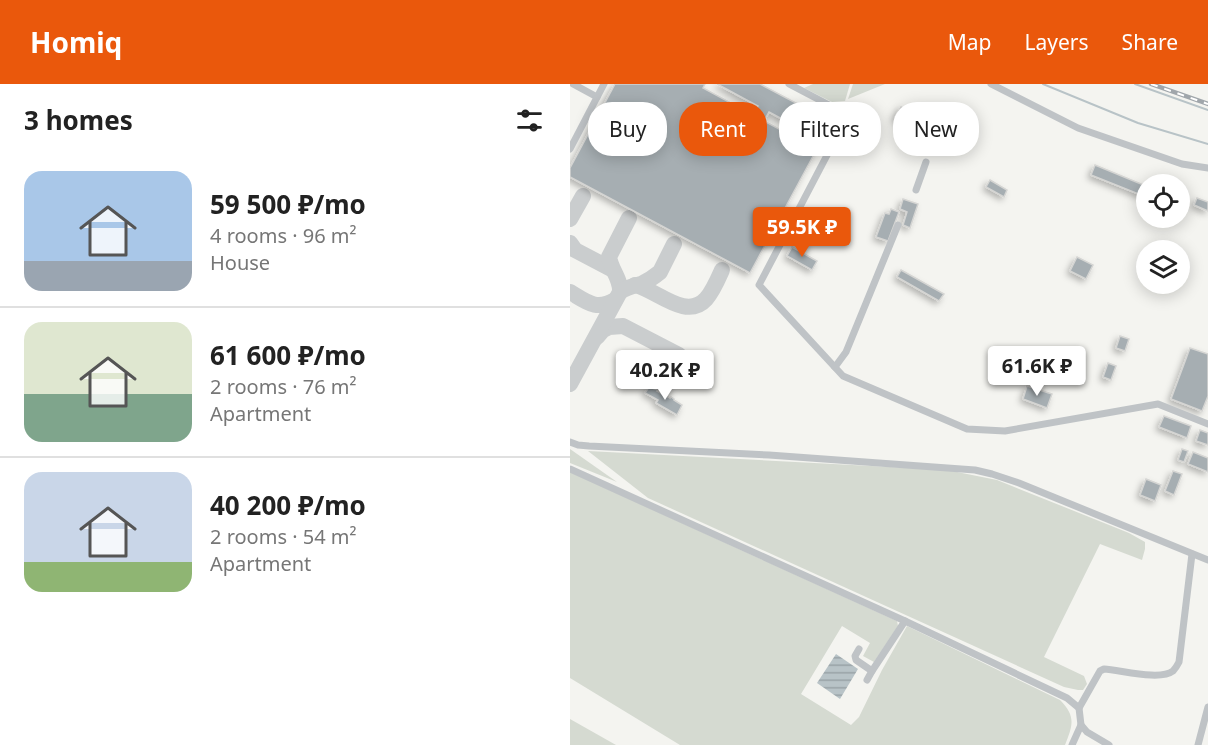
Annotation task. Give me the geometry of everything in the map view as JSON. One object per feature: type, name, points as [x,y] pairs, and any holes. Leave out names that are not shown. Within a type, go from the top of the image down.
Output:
[{"type":"street","points":[[573,84],[597,97]]},
{"type":"street","points":[[570,149],[604,84]]},
{"type":"street","points":[[789,84],[831,106],[846,119],[759,285],[843,376],[967,429],[1005,431],[1158,404],[1208,424]]},
{"type":"street","points":[[991,84],[1078,128],[1182,164],[1208,168]]},
{"type":"street","points":[[916,190],[926,162]]},
{"type":"street","points":[[835,367],[846,352],[898,225]]},
{"type":"street","points":[[570,442],[590,446],[769,455],[975,470],[1019,483],[1208,560]]},
{"type":"street","points":[[570,469],[905,621],[1067,698],[1079,708]]},
{"type":"street","points":[[1072,745],[1080,725],[1079,708],[1100,671],[1104,669],[1148,675],[1167,674],[1174,670],[1179,662],[1192,554]]},
{"type":"street","points":[[867,680],[905,621]]},
{"type":"street","points":[[859,649],[855,656],[856,660],[872,671]]},
{"type":"street","points":[[1198,745],[1208,707]]},
{"type":"street","points":[[1080,725],[1109,745]]},
{"type":"shaded area","points":[[813,84],[850,84],[845,101],[832,102],[804,88]]},
{"type":"shaded area","points":[[853,84],[885,84],[848,99]]},
{"type":"shaded area","points":[[570,449],[617,482],[570,463]]},
{"type":"shaded area","points":[[588,451],[947,470],[997,480],[1129,533],[1145,542],[1145,549],[1142,560],[1100,544],[1044,657],[1084,676],[1087,684],[1083,690],[1078,690],[1064,687],[648,498]]},
{"type":"shaded area","points":[[570,472],[897,621],[898,626],[874,662],[863,656],[870,643],[842,626],[801,694],[851,725],[859,717],[907,626],[1060,700],[1069,711],[1072,721],[1065,745],[680,745],[570,678]]},
{"type":"shaded area","points":[[836,654],[858,669],[840,699],[817,683]]},
{"type":"shaded area","points":[[570,719],[616,745],[570,745]]},
{"type":"building","points":[[615,84],[705,84],[703,88],[729,102],[679,102],[679,156],[767,156],[767,123],[779,129],[779,156],[813,156],[750,273],[570,177],[570,168],[588,134],[588,156],[667,156],[667,102],[605,102]]},
{"type":"building","points":[[717,84],[760,84],[794,102],[779,102],[779,117],[769,112],[767,116],[767,102],[751,102]]},
{"type":"building","points":[[1095,165],[1136,182],[1136,193],[1091,175]]},
{"type":"building","points":[[990,180],[1007,190],[1004,197],[986,187]]},
{"type":"building","points":[[1197,198],[1208,202],[1208,211],[1194,205]]},
{"type":"building","points":[[903,199],[918,204],[910,228],[903,225],[907,212],[900,209]]},
{"type":"building","points":[[891,209],[899,212],[888,241],[876,237],[885,213],[889,214]]},
{"type":"building","points":[[792,247],[817,261],[812,270],[787,256]]},
{"type":"building","points":[[1077,257],[1093,265],[1086,279],[1070,271]]},
{"type":"building","points":[[901,270],[944,294],[939,301],[897,277]]},
{"type":"building","points":[[1120,336],[1129,339],[1125,351],[1116,348]]},
{"type":"building","points":[[1190,348],[1208,354],[1208,396],[1202,411],[1171,399]]},
{"type":"building","points":[[1108,363],[1116,366],[1111,380],[1103,377]]},
{"type":"building","points":[[1027,386],[1052,394],[1047,408],[1023,399]]},
{"type":"building","points":[[649,387],[682,405],[677,415],[656,403],[658,400],[645,393]]},
{"type":"building","points":[[1164,416],[1191,426],[1187,438],[1159,427]]},
{"type":"building","points":[[1200,430],[1208,433],[1208,445],[1196,441]]},
{"type":"building","points":[[1182,449],[1188,451],[1184,462],[1178,460]]},
{"type":"building","points":[[1193,452],[1208,458],[1208,472],[1188,464]]},
{"type":"building","points":[[1173,471],[1182,474],[1174,495],[1165,491]]},
{"type":"building","points":[[1146,479],[1161,485],[1155,501],[1140,495]]},
{"type":"waterway","points":[[1043,84],[1138,123],[1208,144]]},
{"type":"waterway","points":[[1135,84],[1208,110]]},
{"type":"taxiway","points":[[570,219],[583,196]]},
{"type":"taxiway","points":[[620,292],[609,257],[629,218]]},
{"type":"taxiway","points":[[570,243],[575,250],[613,270]]},
{"type":"taxiway","points":[[570,384],[620,292],[644,283],[660,272],[674,244]]},
{"type":"taxiway","points":[[635,285],[671,302],[690,307],[706,299],[722,270]]},
{"type":"taxiway","points":[[570,292],[597,305],[615,300]]},
{"type":"taxiway","points":[[597,337],[609,327],[623,326],[679,355]]},
{"type":"railway","points":[[1151,84],[1208,104]]}]
